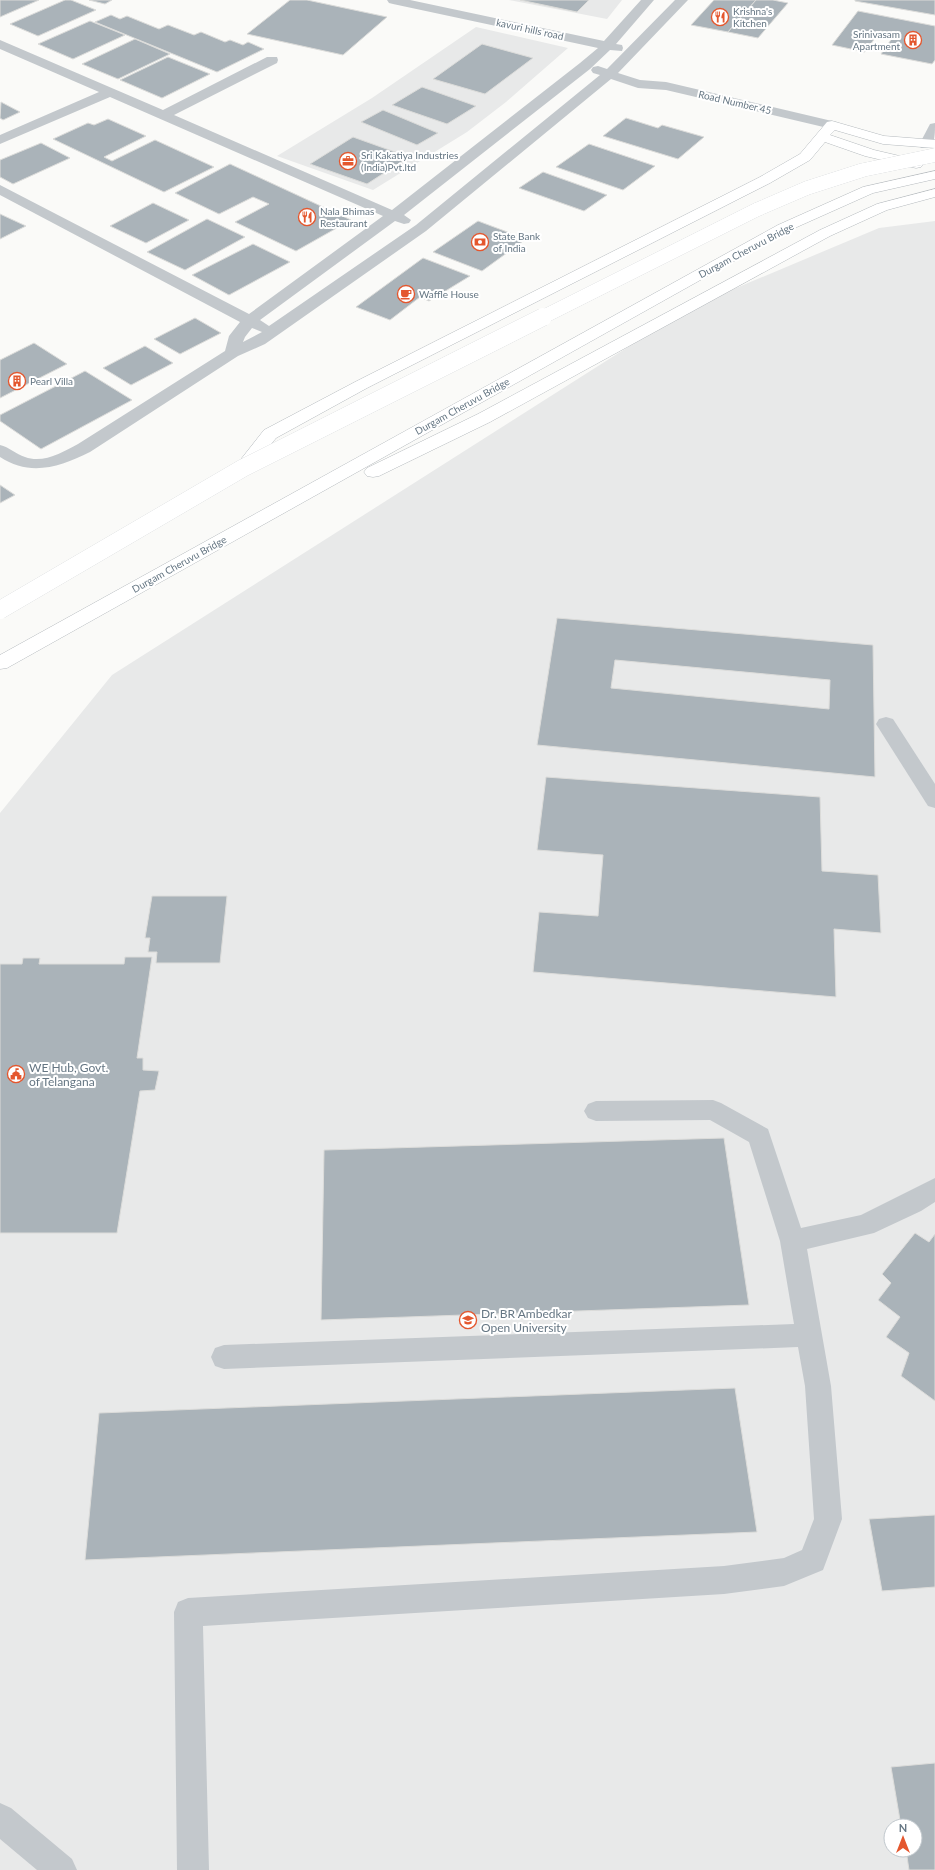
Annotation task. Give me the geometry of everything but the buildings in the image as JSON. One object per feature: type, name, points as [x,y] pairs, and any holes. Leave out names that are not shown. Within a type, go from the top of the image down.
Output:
[{"type":"main road","points":[[243,468],[270,434],[368,381],[765,180],[805,157],[814,135],[832,125],[883,140],[932,148]]},
{"type":"main road","points":[[814,135],[870,153],[935,169]]},
{"type":"main road","points":[[0,610],[243,468],[756,210],[807,188],[932,148]]},
{"type":"main road","name":"Durgam Cheruvu Bridge","points":[[0,663],[782,228],[868,190],[935,175]]},
{"type":"main road","points":[[320,485],[358,479],[484,418],[825,233],[882,207],[935,194]]},
{"type":"street","name":"kavuri hills road","points":[[394,0],[634,51]]},
{"type":"street","points":[[232,353],[237,336],[250,320],[393,216],[585,66],[607,46],[648,0]]},
{"type":"street","points":[[0,450],[20,461],[41,464],[59,461],[84,448],[232,353],[259,341],[421,228],[609,74],[634,51],[682,0]]},
{"type":"street","points":[[0,44],[421,228]]},
{"type":"street","points":[[163,115],[272,60]]},
{"type":"street","name":"Road Number 45","points":[[585,66],[638,84],[666,86],[832,125]]},
{"type":"street","name":"Road Number 45","points":[[638,84],[650,95],[732,115]]},
{"type":"street","points":[[0,140],[110,92]]},
{"type":"street","points":[[932,148],[935,126]]},
{"type":"street","points":[[0,189],[272,332]]},
{"type":"street","points":[[886,724],[935,801]]},
{"type":"street","points":[[193,1870],[188,1612],[724,1580],[784,1572],[813,1560],[828,1519],[818,1386],[794,1241],[760,1136],[713,1110],[596,1111]]},
{"type":"street","points":[[794,1241],[865,1225],[912,1203],[935,1189]]},
{"type":"street","points":[[224,1357],[810,1335]]},
{"type":"street","points":[[0,1819],[61,1870]]},
{"type":"shaded area","points":[[509,0],[622,0],[607,19]]},
{"type":"shaded area","points":[[476,27],[568,48],[506,102],[467,132],[373,190],[277,156],[372,98]]},
{"type":"shaded area","name":"Dr. BR Ambedkar Open University","points":[[935,221],[935,1870],[0,1870],[0,813],[112,675],[691,307],[879,228]]},
{"type":"place","name":"Krishna's Kitchen","points":[[720,17]]},
{"type":"place","name":"Srinivasam Apartment","points":[[913,40]]},
{"type":"place","name":"Sri Kakatiya Industries (India)Pvt.ltd","points":[[348,161]]},
{"type":"place","name":"Nala Bhimas Restaurant","points":[[307,217]]},
{"type":"place","name":"State Bank of India","points":[[480,242]]},
{"type":"place","name":"Waffle House","points":[[406,294]]},
{"type":"place","name":"Pearl Villa","points":[[17,381]]},
{"type":"place","name":"WE Hub, Govt. of Telangana","points":[[16,1074]]},
{"type":"place","name":"Dr. BR Ambedkar Open University","points":[[468,1320]]}]
